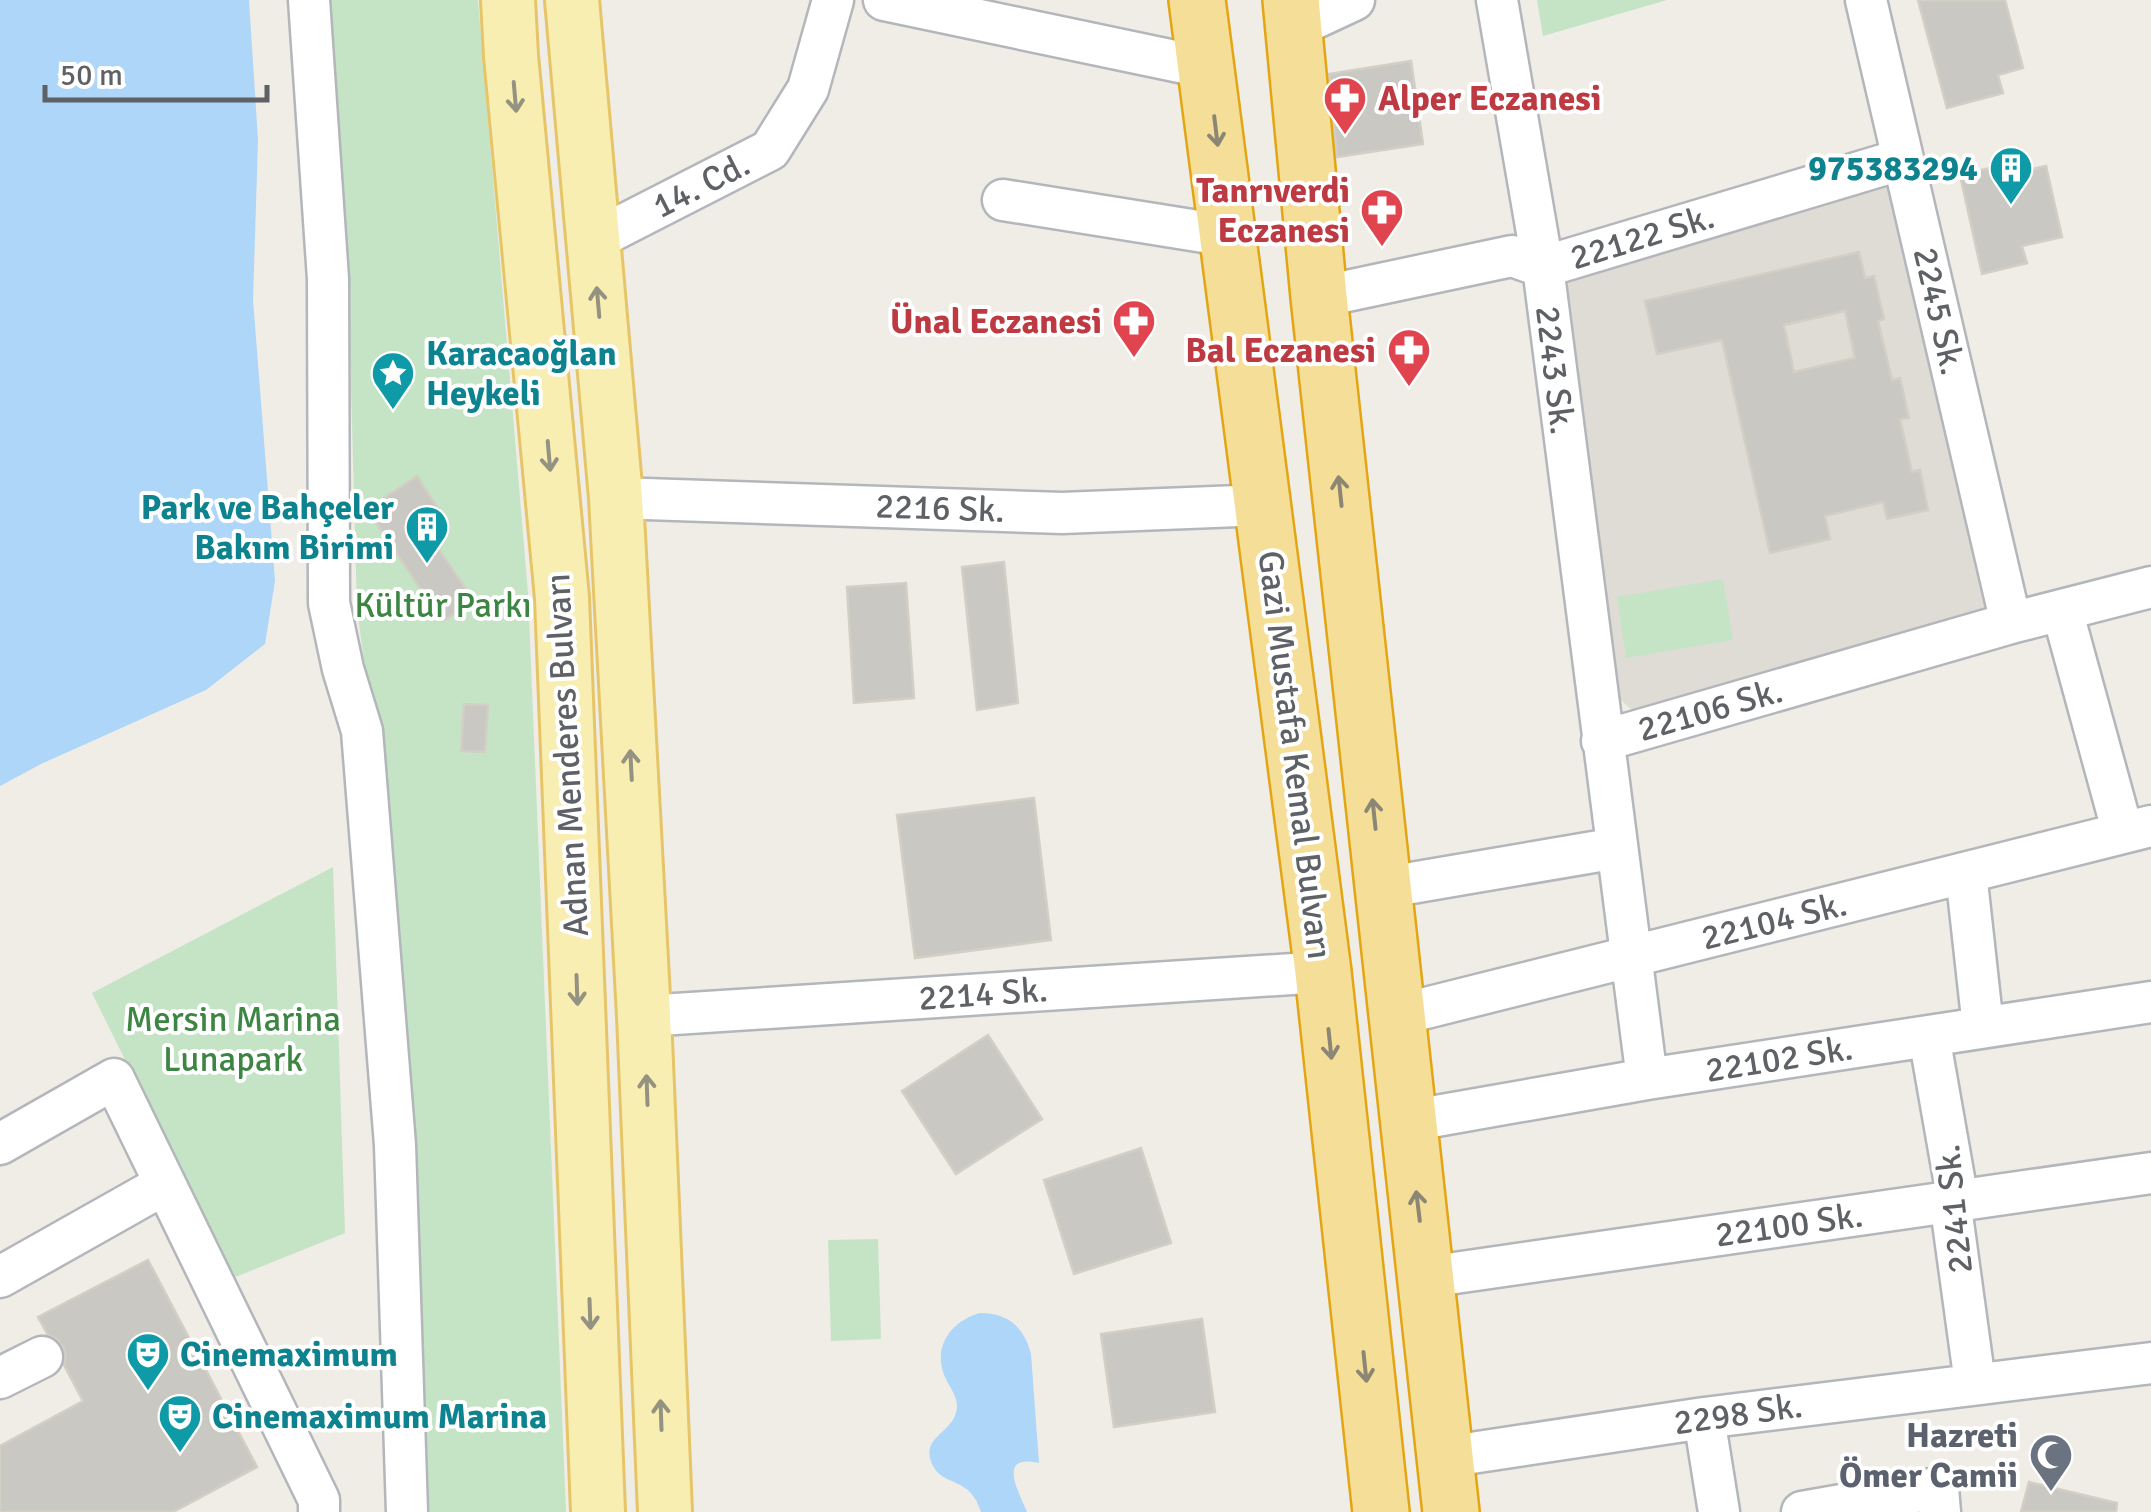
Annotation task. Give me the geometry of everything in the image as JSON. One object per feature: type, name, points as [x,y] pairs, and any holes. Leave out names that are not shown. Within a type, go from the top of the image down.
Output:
[{"type":"highway","name":"Gazi Mustafa Kemal Bulvarı","points":[[1197,0],[1322,972],[1381,1512]]},
{"type":"highway","name":"Gazi Mustafa Kemal Bulvarı","points":[[1292,14],[1451,1512]]},
{"type":"main road","name":"Adnan Menderes Bulvarı","points":[[508,0],[562,598],[598,1512]]},
{"type":"main road","name":"Adnan Menderes Bulvarı","points":[[572,0],[616,498],[665,1512]]},
{"type":"street","points":[[309,0],[328,279],[329,603],[362,731],[395,1145],[407,1512]]},
{"type":"street","name":"14. Cd.","points":[[592,241],[770,150],[808,90],[833,0]]},
{"type":"street","points":[[884,0],[1208,68]]},
{"type":"street","points":[[1292,14],[1354,0]]},
{"type":"street","name":"2243 Sk.","points":[[1497,0],[1542,267],[1602,741]]},
{"type":"street","name":"2245 Sk.","points":[[1866,0],[2011,623]]},
{"type":"street","name":"22122 Sk.","points":[[1319,296],[1512,256],[1542,267],[1903,159]]},
{"type":"street","points":[[1003,200],[1229,236]]},
{"type":"street","name":"2216 Sk.","points":[[616,498],[1062,512],[1264,505]]},
{"type":"street","name":"22106 Sk.","points":[[1648,1079],[1602,741],[2011,623],[2151,587]]},
{"type":"street","points":[[2062,610],[2137,830]]},
{"type":"street","name":"22104 Sk.","points":[[1398,1015],[2137,830]]},
{"type":"street","points":[[1382,888],[1617,848]]},
{"type":"street","points":[[1966,872],[1983,1027]]},
{"type":"street","name":"2214 Sk.","points":[[644,1016],[1322,972]]},
{"type":"street","name":"22102 Sk.","points":[[1408,1121],[1648,1079],[2151,1002]]},
{"type":"street","name":"2241 Sk.","points":[[1929,1036],[1958,1201],[1952,1215],[1975,1383]]},
{"type":"street","points":[[0,1144],[114,1079],[166,1184],[311,1508]]},
{"type":"street","name":"22100 Sk.","points":[[1427,1278],[2151,1173]]},
{"type":"street","points":[[0,1277],[166,1184]]},
{"type":"street","points":[[0,1378],[42,1356]]},
{"type":"street","name":"2298 Sk.","points":[[1445,1457],[1704,1418],[2151,1363]]},
{"type":"street","points":[[1704,1418],[1719,1512]]},
{"type":"street","points":[[1802,1512],[1939,1500]]},
{"type":"shaded area","points":[[1874,178],[1897,189],[1994,598],[1980,618],[1634,712],[1612,692],[1561,283],[1572,276]]},
{"type":"green space","name":"Kültür Parkı","points":[[326,0],[478,0],[528,593],[566,1512],[423,1512],[382,724],[365,667],[357,610],[348,276]]},
{"type":"green space","points":[[1537,0],[1667,0],[1543,36]]},
{"type":"green space","points":[[1723,579],[1733,640],[1626,658],[1617,597]]},
{"type":"green space","name":"Mersin Marina Lunapark","points":[[333,867],[345,1233],[233,1278],[92,993]]},
{"type":"green space","points":[[878,1239],[881,1339],[831,1341],[828,1240]]},
{"type":"water","points":[[0,0],[249,0],[258,140],[253,300],[275,581],[265,644],[206,690],[0,786]]},
{"type":"water","points":[[980,1313],[1013,1323],[1031,1354],[1039,1463],[1026,1461],[1014,1469],[1016,1486],[1027,1512],[981,1512],[964,1487],[938,1473],[930,1457],[933,1442],[953,1420],[957,1408],[942,1366],[943,1346],[960,1322]]},
{"type":"building","points":[[1918,0],[2005,0],[2023,68],[1998,75],[2003,93],[1947,108]]},
{"type":"building","points":[[1411,61],[1423,144],[1337,157],[1329,74]]},
{"type":"building","name":"975383294","points":[[2003,165],[2006,175],[2046,166],[2062,237],[2022,246],[2027,263],[1982,274],[1960,175]]},
{"type":"building","points":[[1859,252],[1865,278],[1874,276],[1884,319],[1878,321],[1892,380],[1900,378],[1909,418],[1900,419],[1912,472],[1920,470],[1928,510],[1887,519],[1883,502],[1825,516],[1830,539],[1770,553],[1722,340],[1657,354],[1645,301]],"holes":[[[1845,311],[1855,358],[1794,372],[1784,325]]]},
{"type":"building","name":"Park ve Bahçeler Bakım Birimi","points":[[417,476],[443,516],[424,528],[475,602],[442,621],[367,509]]},
{"type":"building","points":[[1004,562],[1018,703],[977,710],[962,567]]},
{"type":"building","points":[[906,583],[914,698],[854,703],[847,587]]},
{"type":"building","points":[[464,704],[488,705],[485,752],[461,751]]},
{"type":"building","points":[[1034,798],[1051,940],[915,958],[897,815]]},
{"type":"building","points":[[988,1035],[1042,1119],[956,1174],[902,1091]]},
{"type":"building","points":[[1141,1148],[1171,1243],[1074,1274],[1044,1180]]},
{"type":"building","name":"Cinemaximum","points":[[148,1260],[257,1467],[173,1512],[0,1512],[0,1446],[83,1401],[64,1365],[63,1346],[48,1335],[38,1317]]},
{"type":"building","points":[[1202,1319],[1215,1412],[1114,1427],[1101,1334]]},
{"type":"building","name":"Hazreti Ömer Camii","points":[[2029,1482],[2117,1503],[2116,1512],[2021,1512]]},
{"type":"place","name":"Alper Eczanesi","points":[[1345,136]]},
{"type":"place","name":"975383294","points":[[2011,206]]},
{"type":"place","name":"Tanrıverdi Eczanesi","points":[[1382,248]]},
{"type":"place","name":"Ünal Eczanesi","points":[[1134,359]]},
{"type":"place","name":"Bal Eczanesi","points":[[1409,388]]},
{"type":"place","name":"Karacaoğlan Heykeli","points":[[393,411]]},
{"type":"place","name":"Park ve Bahçeler Bakım Birimi","points":[[427,565]]},
{"type":"place","name":"Cinemaximum","points":[[148,1392]]},
{"type":"place","name":"Cinemaximum Marina","points":[[180,1454]]},
{"type":"place","name":"Hazreti Ömer Camii","points":[[2051,1493]]}]
